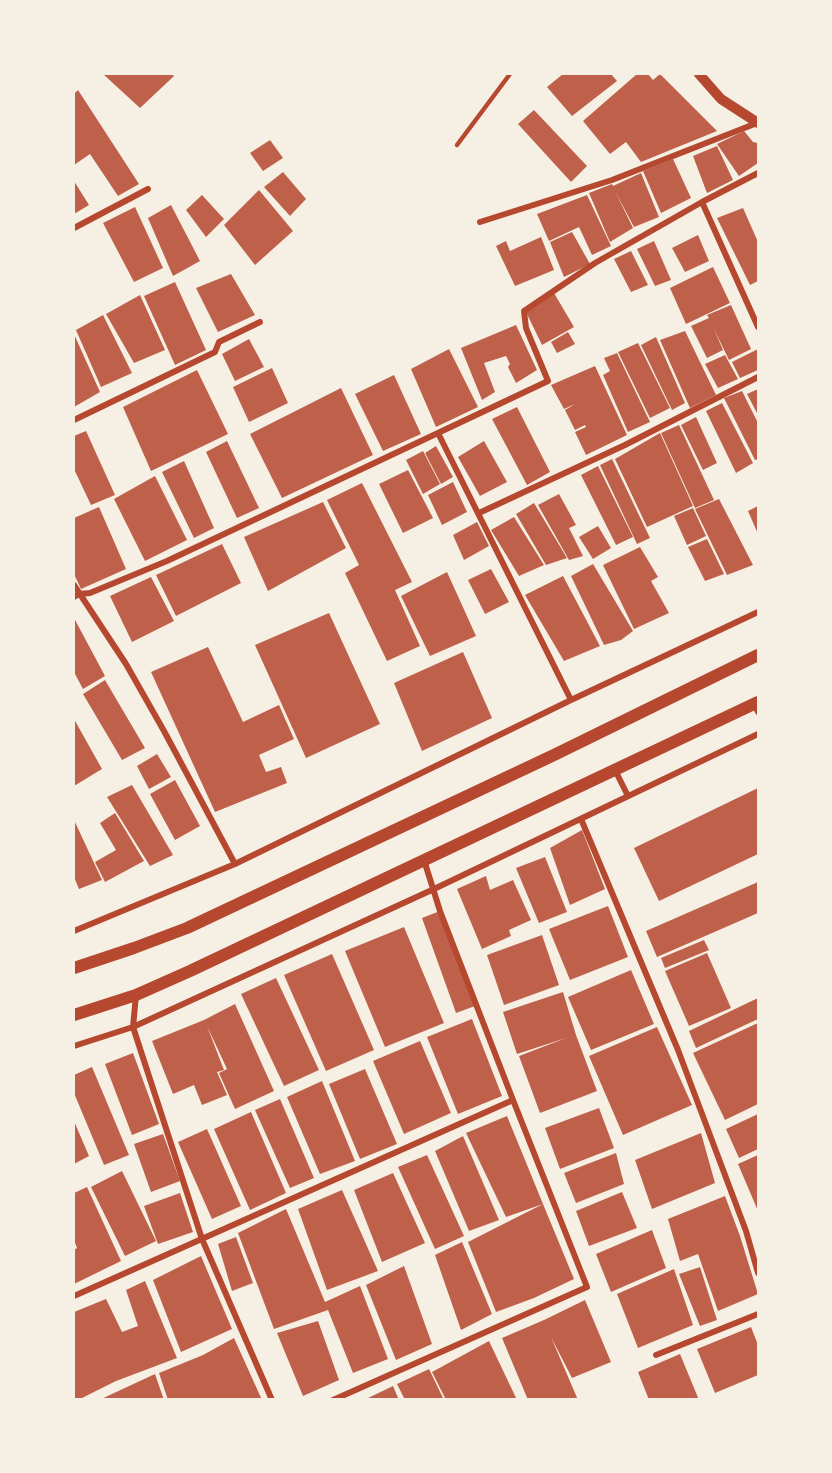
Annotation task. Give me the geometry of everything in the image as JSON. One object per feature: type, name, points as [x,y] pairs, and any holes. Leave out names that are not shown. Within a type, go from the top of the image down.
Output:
[{"type":"main road","points":[[74,968],[187,928],[554,755],[759,655]]},
{"type":"main road","points":[[74,1015],[136,995],[190,971],[615,769],[757,706]]},
{"type":"street","points":[[699,74],[721,99],[758,123]]},
{"type":"street","points":[[480,222],[612,180],[758,123]]},
{"type":"street","points":[[76,595],[90,593],[167,561],[548,381],[526,328],[524,311],[595,263],[702,202],[759,173]]},
{"type":"street","points":[[74,228],[148,189]]},
{"type":"street","points":[[702,202],[759,327]]},
{"type":"street","points":[[74,420],[215,352],[219,342],[260,322]]},
{"type":"street","points":[[479,513],[625,445],[759,377]]},
{"type":"street","points":[[438,433],[571,700]]},
{"type":"street","points":[[74,585],[76,595],[126,664],[235,864]]},
{"type":"street","points":[[74,932],[235,864],[571,700],[759,612]]},
{"type":"street","points":[[74,1046],[133,1027],[434,889],[759,734]]},
{"type":"street","points":[[615,769],[628,796]]},
{"type":"street","points":[[581,819],[678,1050],[746,1231],[759,1273]]},
{"type":"street","points":[[333,1400],[587,1287],[440,911],[424,860]]},
{"type":"street","points":[[136,995],[133,1027],[201,1239],[272,1400]]},
{"type":"street","points":[[74,1296],[513,1100]]},
{"type":"street","points":[[656,1355],[759,1314]]},
{"type":"lane","points":[[457,145],[510,74]]},
{"type":"building","points":[[103,74],[171,74],[174,76],[140,108]]},
{"type":"building","points":[[563,74],[611,74],[617,81],[572,116],[547,87]]},
{"type":"building","points":[[637,74],[648,74],[653,80],[660,74],[717,131],[641,162],[626,142],[610,154],[583,121]]},
{"type":"building","points":[[78,90],[139,184],[118,196],[90,154],[74,165],[74,94]]},
{"type":"building","points":[[534,110],[587,166],[571,182],[518,124]]},
{"type":"building","points":[[744,131],[753,142],[758,143],[758,163],[739,176],[717,144]]},
{"type":"building","points":[[270,140],[283,158],[263,171],[250,153]]},
{"type":"building","points":[[717,146],[733,180],[707,193],[693,156]]},
{"type":"building","points":[[673,159],[691,198],[661,213],[643,171]]},
{"type":"building","points":[[283,172],[306,199],[290,216],[264,187]]},
{"type":"building","points":[[641,173],[659,217],[634,227],[615,191],[633,228],[610,242],[589,193],[612,184],[613,186]]},
{"type":"building","points":[[74,181],[89,205],[74,214]]},
{"type":"building","points":[[259,190],[293,231],[255,265],[224,225]]},
{"type":"building","points":[[202,195],[224,219],[206,237],[186,210]]},
{"type":"building","points":[[587,195],[611,246],[592,255],[579,227],[549,241],[537,214]]},
{"type":"building","points":[[171,205],[200,261],[173,276],[148,218]]},
{"type":"building","points":[[135,207],[163,268],[134,282],[103,223]]},
{"type":"building","points":[[743,208],[758,242],[758,281],[750,285],[717,218]]},
{"type":"building","points":[[572,232],[590,264],[564,277],[550,242]]},
{"type":"building","points":[[698,235],[709,261],[685,272],[672,248]]},
{"type":"building","points":[[541,237],[554,270],[515,286],[496,246],[506,241],[510,251]]},
{"type":"building","points":[[654,241],[671,280],[655,286],[637,249]]},
{"type":"building","points":[[631,251],[648,285],[631,292],[614,259]]},
{"type":"building","points":[[713,267],[730,303],[686,324],[670,288]]},
{"type":"building","points":[[231,274],[255,315],[218,332],[196,288]]},
{"type":"building","points":[[175,282],[206,350],[175,365],[144,296]]},
{"type":"building","points":[[554,293],[574,327],[542,345],[526,312]]},
{"type":"building","points":[[140,295],[165,350],[134,363],[106,314]]},
{"type":"building","points":[[731,305],[751,349],[729,360],[714,329],[723,350],[707,358],[691,326],[709,318],[707,315]]},
{"type":"building","points":[[103,315],[132,373],[101,387],[76,330]]},
{"type":"building","points":[[516,325],[537,370],[516,383],[508,367],[510,364],[506,356],[484,363],[495,392],[482,400],[461,348]]},
{"type":"building","points":[[685,331],[716,395],[690,408],[660,340]]},
{"type":"building","points":[[568,332],[575,344],[557,353],[551,342]]},
{"type":"building","points":[[74,334],[100,392],[74,407]]},
{"type":"building","points":[[656,337],[685,403],[672,410],[641,345]]},
{"type":"building","points":[[249,339],[264,367],[235,381],[222,354]]},
{"type":"building","points":[[638,343],[670,408],[650,418],[618,352]]},
{"type":"building","points":[[449,349],[478,407],[436,427],[411,369]]},
{"type":"building","points":[[758,349],[758,370],[740,378],[732,362]]},
{"type":"building","points":[[617,353],[650,422],[628,432],[603,375],[610,371],[604,358]]},
{"type":"building","points":[[725,355],[738,379],[718,388],[705,364]]},
{"type":"building","points":[[595,366],[627,435],[586,455],[575,432],[586,427],[585,425],[575,430],[565,410],[575,404],[564,409],[551,385]]},
{"type":"building","points":[[272,368],[288,403],[249,422],[233,387]]},
{"type":"building","points":[[197,370],[228,434],[151,471],[123,407]]},
{"type":"building","points":[[394,375],[421,434],[383,451],[355,394]]},
{"type":"building","points":[[341,388],[373,455],[282,498],[250,434]]},
{"type":"building","points":[[758,389],[758,415],[747,394]]},
{"type":"building","points":[[742,391],[758,423],[758,459],[755,460],[724,398]]},
{"type":"building","points":[[722,403],[753,463],[736,473],[706,411]]},
{"type":"building","points":[[517,407],[550,472],[527,485],[492,419]]},
{"type":"building","points":[[696,417],[717,463],[703,470],[681,425]]},
{"type":"building","points":[[679,425],[714,500],[695,508],[661,433]]},
{"type":"building","points":[[86,431],[115,495],[91,505],[74,469],[74,436]]},
{"type":"building","points":[[660,433],[693,506],[647,527],[615,459]]},
{"type":"building","points":[[227,441],[259,508],[237,518],[206,452]]},
{"type":"building","points":[[484,441],[507,482],[480,496],[458,457]]},
{"type":"building","points":[[436,446],[453,477],[441,484],[425,453]]},
{"type":"building","points":[[423,451],[440,484],[423,494],[406,460]]},
{"type":"building","points":[[612,459],[650,538],[637,544],[600,465]]},
{"type":"building","points":[[184,461],[214,528],[194,538],[162,472]]},
{"type":"building","points":[[598,466],[633,537],[616,545],[581,475]]},
{"type":"building","points":[[408,470],[433,518],[403,533],[379,484]]},
{"type":"building","points":[[155,476],[187,540],[145,561],[114,499]]},
{"type":"building","points":[[453,482],[467,512],[442,525],[428,495]]},
{"type":"building","points":[[362,483],[412,582],[395,590],[420,646],[387,661],[345,573],[359,565],[327,500]]},
{"type":"building","points":[[559,494],[576,525],[569,528],[583,556],[569,560],[538,505]]},
{"type":"building","points":[[719,499],[753,565],[727,575],[695,509]]},
{"type":"building","points":[[323,502],[346,548],[268,591],[244,537]]},
{"type":"building","points":[[534,503],[567,558],[546,565],[516,514]]},
{"type":"building","points":[[758,506],[758,534],[748,511]]},
{"type":"building","points":[[99,507],[126,569],[81,589],[74,574],[74,518]]},
{"type":"building","points":[[693,508],[706,536],[687,545],[674,516]]},
{"type":"building","points":[[514,517],[544,565],[519,576],[491,530]]},
{"type":"building","points":[[477,522],[489,546],[464,560],[453,535]]},
{"type":"building","points":[[598,526],[611,548],[593,559],[579,537]]},
{"type":"building","points":[[707,539],[724,574],[705,581],[688,547]]},
{"type":"building","points":[[222,544],[241,583],[176,616],[156,575]]},
{"type":"building","points":[[640,547],[658,577],[651,581],[669,613],[634,629],[603,565]]},
{"type":"building","points":[[593,564],[633,631],[621,640],[604,645],[571,576]]},
{"type":"building","points":[[491,569],[509,602],[485,614],[468,580]]},
{"type":"building","points":[[447,572],[476,636],[430,656],[401,596]]},
{"type":"building","points":[[563,576],[600,646],[564,661],[525,595]]},
{"type":"building","points":[[151,577],[174,621],[132,642],[110,596]]},
{"type":"building","points":[[329,613],[380,724],[306,758],[255,645]]},
{"type":"building","points":[[74,618],[105,676],[83,689],[74,672]]},
{"type":"building","points":[[208,647],[243,722],[279,705],[294,739],[259,755],[266,772],[281,767],[287,783],[215,812],[151,672]]},
{"type":"building","points":[[463,652],[492,718],[422,751],[394,683]]},
{"type":"building","points":[[105,680],[145,748],[122,760],[83,694]]},
{"type":"building","points":[[74,719],[102,769],[74,786]]},
{"type":"building","points":[[157,754],[171,777],[149,789],[137,766]]},
{"type":"building","points":[[175,780],[200,826],[175,840],[150,794]]},
{"type":"building","points":[[132,785],[173,855],[150,866],[107,797]]},
{"type":"building","points":[[758,788],[758,854],[659,901],[634,848]]},
{"type":"building","points":[[115,813],[144,861],[105,882],[95,862],[116,850],[100,823]]},
{"type":"building","points":[[74,820],[102,880],[79,889],[74,877]]},
{"type":"building","points":[[582,830],[605,889],[570,905],[550,848]]},
{"type":"building","points":[[545,857],[567,912],[539,923],[516,868]]},
{"type":"building","points":[[486,876],[490,890],[513,880],[531,920],[509,930],[511,936],[482,949],[457,889]]},
{"type":"building","points":[[758,882],[758,913],[657,957],[646,931]]},
{"type":"building","points":[[608,906],[628,957],[570,980],[549,929]]},
{"type":"building","points":[[440,911],[475,1006],[456,1013],[422,918]]},
{"type":"building","points":[[404,927],[444,1023],[385,1047],[345,951]]},
{"type":"building","points":[[542,935],[559,985],[504,1005],[487,955]]},
{"type":"building","points":[[704,940],[709,950],[665,968],[661,958]]},
{"type":"building","points":[[707,953],[731,1008],[689,1026],[665,971]]},
{"type":"building","points":[[332,954],[374,1050],[326,1071],[284,975]]},
{"type":"building","points":[[631,970],[654,1024],[591,1050],[568,997]]},
{"type":"building","points":[[276,978],[319,1070],[284,1086],[241,994]]},
{"type":"building","points":[[563,992],[597,1091],[540,1113],[519,1056],[566,1038],[517,1054],[503,1012]]},
{"type":"building","points":[[758,998],[758,1019],[696,1048],[689,1031]]},
{"type":"building","points":[[235,1004],[274,1091],[235,1109],[219,1073],[227,1069],[207,1026],[224,1070],[217,1072],[227,1095],[202,1105],[194,1085],[173,1094],[152,1041],[204,1020]]},
{"type":"building","points":[[472,1019],[502,1096],[458,1114],[427,1037]]},
{"type":"building","points":[[758,1023],[758,1104],[725,1120],[693,1053]]},
{"type":"building","points":[[657,1027],[692,1105],[623,1135],[589,1056]]},
{"type":"building","points":[[420,1041],[451,1113],[404,1134],[373,1061]]},
{"type":"building","points":[[133,1053],[159,1124],[132,1135],[105,1064]]},
{"type":"building","points":[[92,1067],[129,1155],[104,1165],[74,1093],[74,1075]]},
{"type":"building","points":[[365,1069],[397,1144],[360,1159],[329,1084]]},
{"type":"building","points":[[322,1081],[355,1161],[320,1174],[287,1097]]},
{"type":"building","points":[[280,1099],[314,1178],[290,1188],[255,1110]]},
{"type":"building","points":[[599,1108],[614,1148],[560,1169],[545,1128]]},
{"type":"building","points":[[251,1112],[286,1193],[250,1210],[214,1129]]},
{"type":"building","points":[[758,1114],[758,1149],[739,1158],[726,1129]]},
{"type":"building","points":[[507,1116],[543,1204],[506,1217],[466,1133]]},
{"type":"building","points":[[74,1121],[89,1156],[74,1164]]},
{"type":"building","points":[[207,1129],[241,1206],[212,1219],[178,1142]]},
{"type":"building","points":[[701,1133],[715,1183],[652,1209],[635,1160]]},
{"type":"building","points":[[163,1134],[180,1181],[151,1192],[134,1144]]},
{"type":"building","points":[[463,1136],[499,1220],[469,1231],[435,1151]]},
{"type":"building","points":[[616,1153],[624,1184],[576,1203],[564,1173]]},
{"type":"building","points":[[427,1155],[464,1236],[435,1249],[398,1167]]},
{"type":"building","points":[[758,1155],[758,1211],[738,1164]]},
{"type":"building","points":[[122,1171],[156,1241],[125,1256],[91,1187]]},
{"type":"building","points":[[393,1173],[425,1243],[382,1262],[354,1190]]},
{"type":"building","points":[[87,1187],[121,1261],[74,1284],[74,1250],[77,1248],[74,1240],[74,1193]]},
{"type":"building","points":[[342,1190],[378,1271],[327,1290],[298,1209]]},
{"type":"building","points":[[622,1192],[637,1228],[589,1246],[576,1211]]},
{"type":"building","points":[[180,1193],[193,1232],[158,1244],[144,1206]]},
{"type":"building","points":[[725,1196],[758,1294],[718,1311],[698,1254],[680,1261],[668,1219]]},
{"type":"building","points":[[543,1204],[574,1279],[534,1298],[496,1312],[468,1242]]},
{"type":"building","points":[[286,1209],[325,1302],[360,1286],[388,1359],[353,1373],[328,1310],[274,1329],[238,1233]]},
{"type":"building","points":[[652,1230],[666,1268],[611,1292],[596,1254]]},
{"type":"building","points":[[236,1237],[253,1283],[232,1291],[218,1244]]},
{"type":"building","points":[[462,1242],[492,1314],[461,1330],[435,1255]]},
{"type":"building","points":[[201,1256],[232,1329],[181,1352],[153,1280]]},
{"type":"building","points":[[404,1266],[432,1344],[396,1360],[366,1285]]},
{"type":"building","points":[[700,1267],[717,1320],[700,1326],[679,1274]]},
{"type":"building","points":[[674,1269],[693,1325],[638,1348],[617,1294]]},
{"type":"building","points":[[145,1281],[177,1358],[74,1400],[74,1312],[106,1299],[122,1332],[138,1326],[126,1290]]},
{"type":"building","points":[[585,1300],[611,1362],[572,1378],[551,1337],[578,1400],[528,1400],[502,1338]]},
{"type":"building","points":[[318,1321],[339,1380],[303,1396],[277,1333]]},
{"type":"building","points":[[751,1327],[758,1345],[758,1375],[715,1393],[697,1349]]},
{"type":"building","points":[[234,1338],[262,1400],[168,1400],[159,1373],[203,1355]]},
{"type":"building","points":[[489,1341],[517,1400],[446,1400],[432,1372]]},
{"type":"building","points":[[680,1354],[699,1400],[649,1400],[638,1372]]},
{"type":"building","points":[[429,1369],[444,1400],[405,1400],[397,1384]]},
{"type":"building","points":[[155,1374],[164,1400],[99,1400]]},
{"type":"building","points":[[393,1386],[399,1400],[364,1400]]}]
